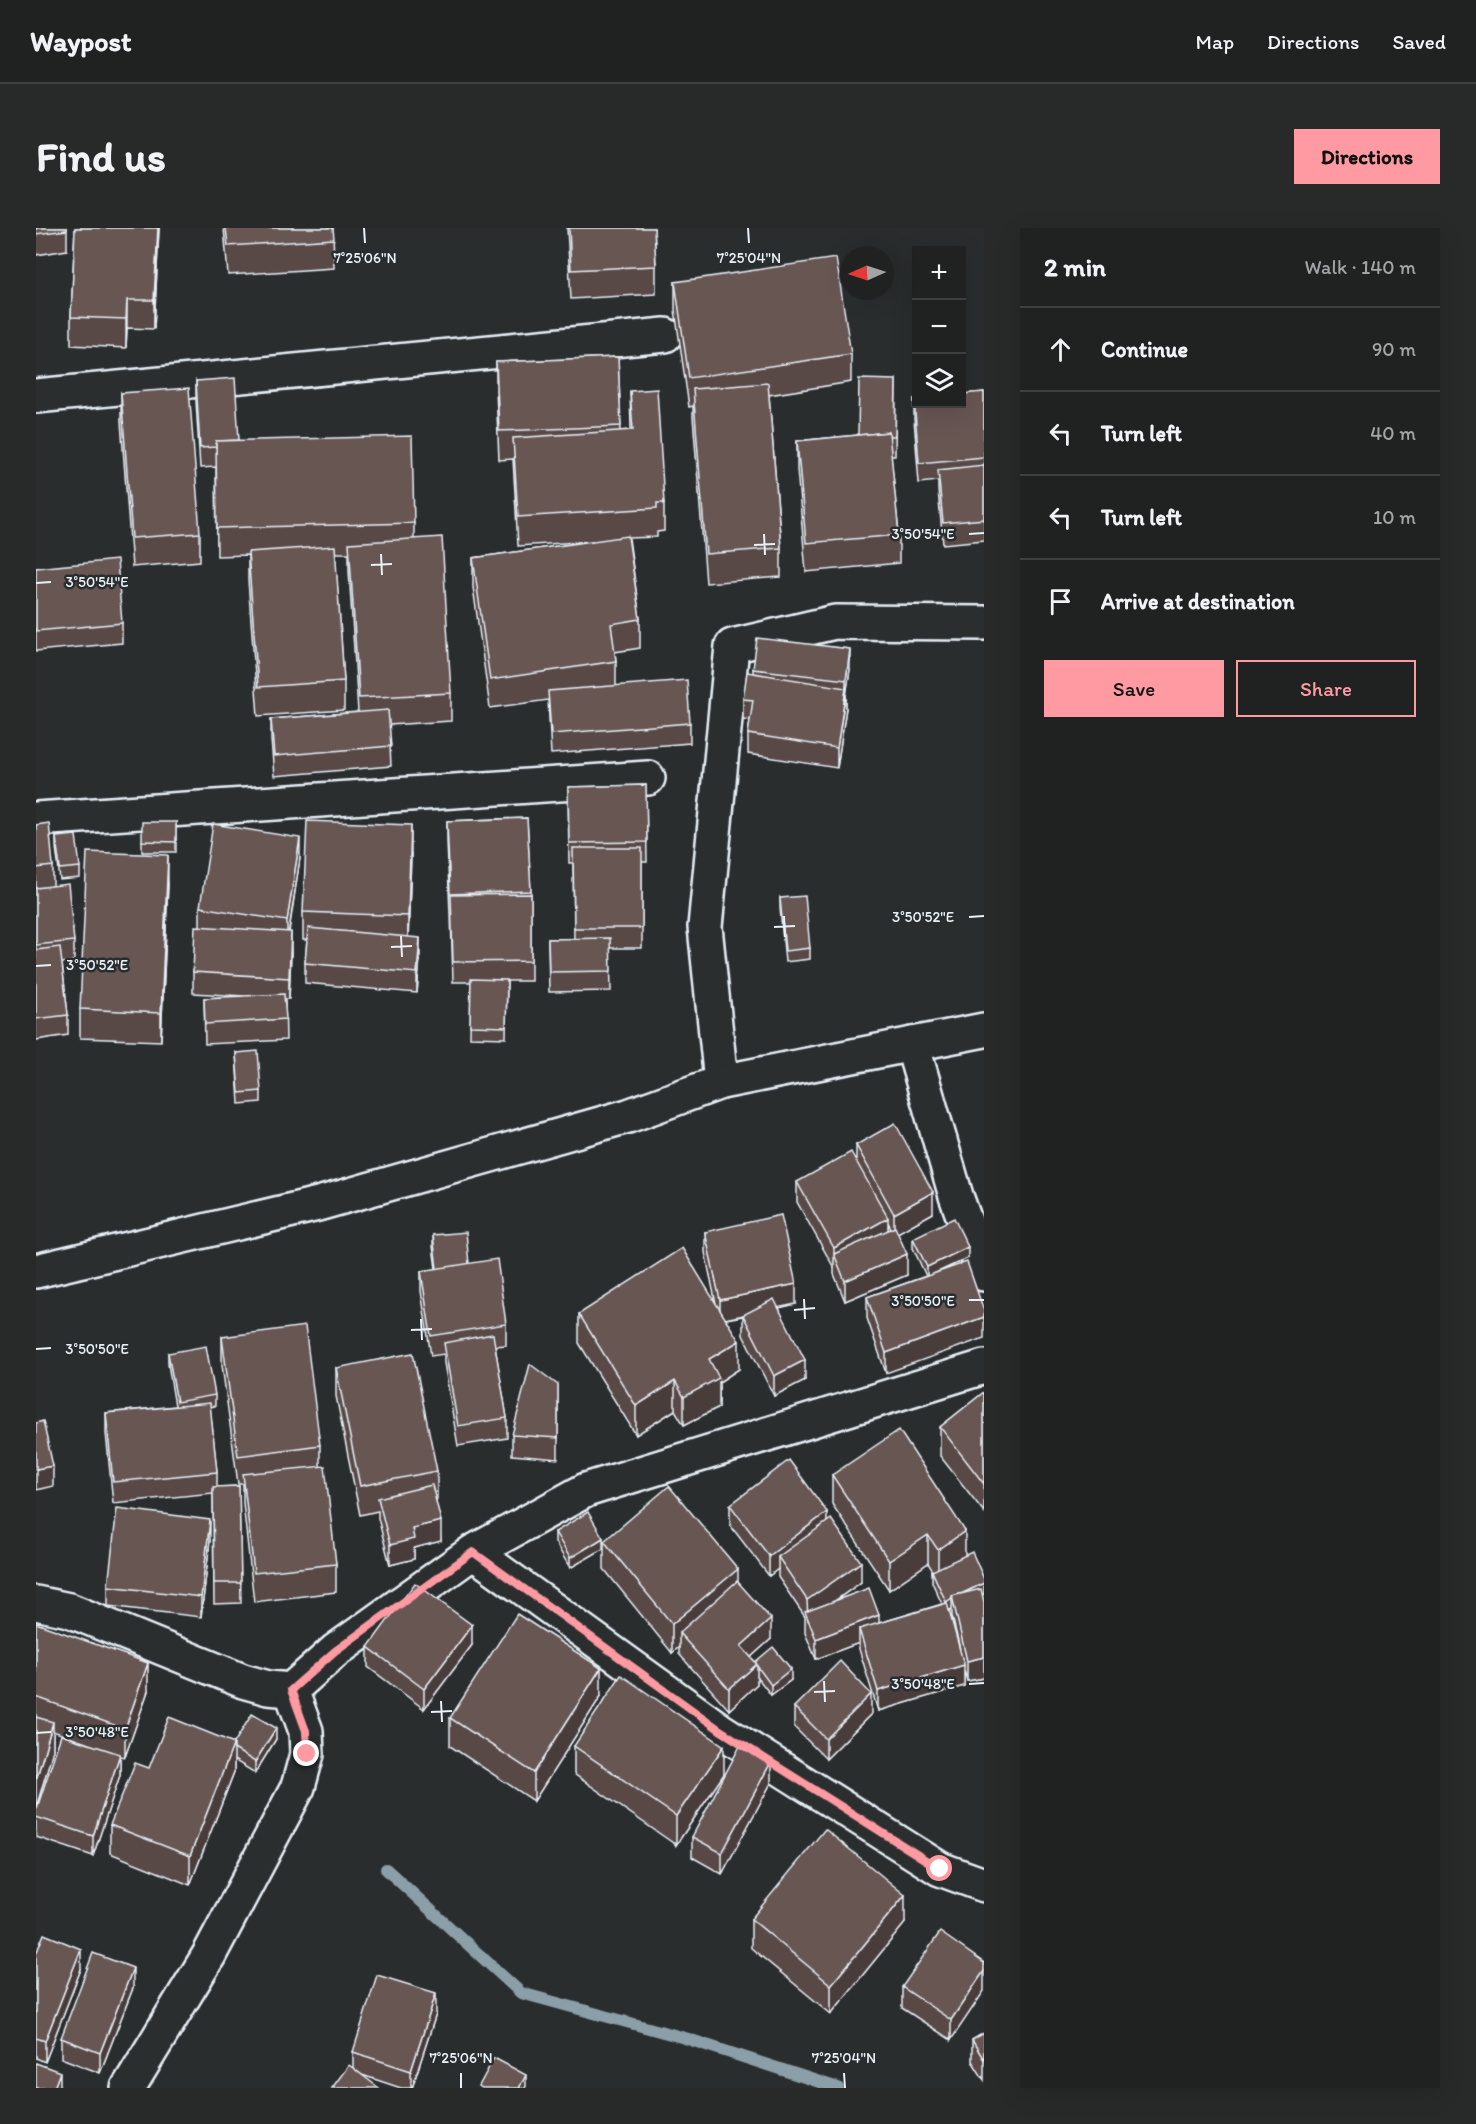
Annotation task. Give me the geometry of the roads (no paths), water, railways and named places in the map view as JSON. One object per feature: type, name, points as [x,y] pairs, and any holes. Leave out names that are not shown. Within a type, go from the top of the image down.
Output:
[{"type":"street","points":[[36,396],[665,335]]},
{"type":"street","points":[[721,1082],[705,927],[732,646],[835,622],[984,622]]},
{"type":"street","points":[[36,819],[648,778]]},
{"type":"street","points":[[36,1271],[318,1204],[628,1116],[721,1082],[984,1030]]},
{"type":"street","points":[[912,1044],[956,1196],[984,1274]]},
{"type":"street","points":[[36,1604],[69,1610],[243,1681],[268,1688],[291,1690],[335,1651],[473,1552],[586,1490],[984,1367]]},
{"type":"street","points":[[473,1552],[720,1730],[940,1869],[984,1885]]},
{"type":"street","points":[[128,2088],[209,1955],[298,1787],[307,1754],[306,1731],[291,1690]]},
{"type":"waterway","points":[[386,1869],[521,1993],[685,2038],[838,2088]]}]
